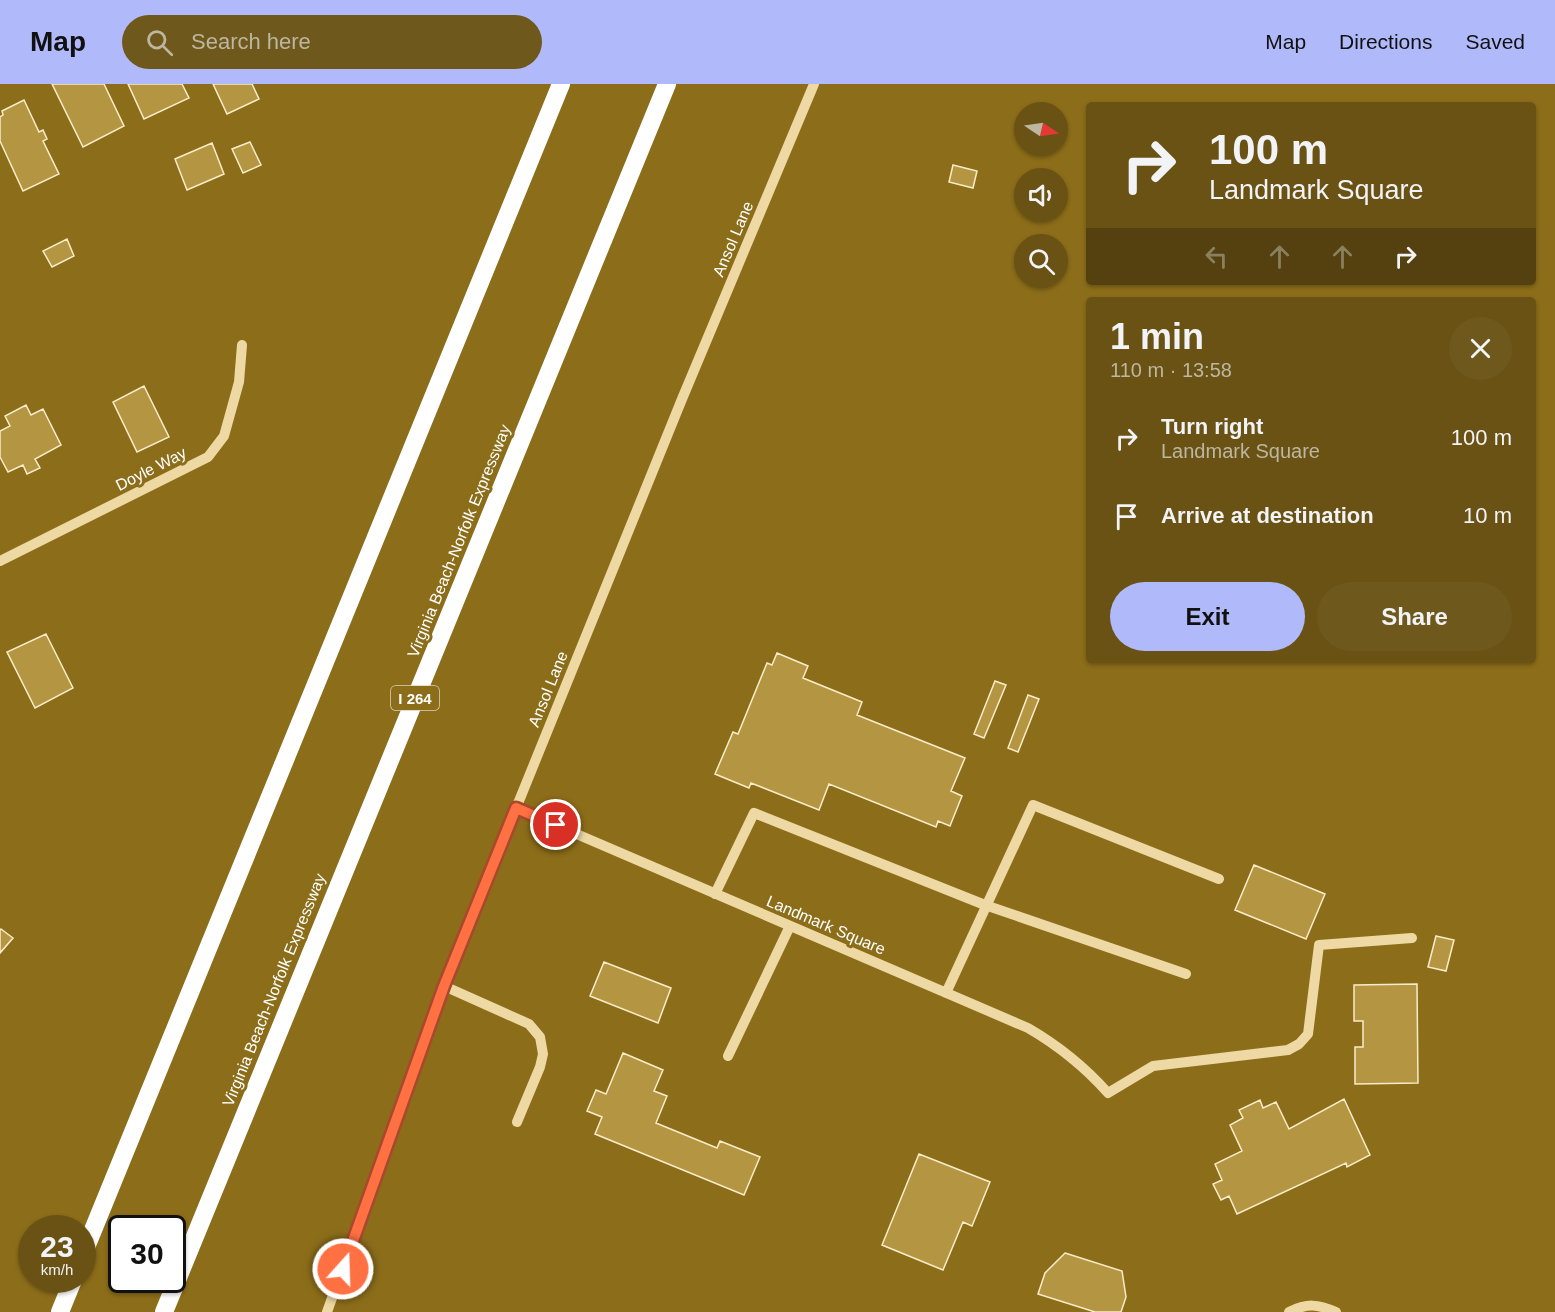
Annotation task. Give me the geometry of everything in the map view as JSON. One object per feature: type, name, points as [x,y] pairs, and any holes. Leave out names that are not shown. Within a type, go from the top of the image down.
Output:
[{"type":"highway","points":[[96,1223],[561,84]]},
{"type":"highway","name":"Virginia Beach-Norfolk Expressway","points":[[164,1312],[667,84]]},
{"type":"highway","points":[[60,1312],[68,1293]]},
{"type":"street","name":"Ansol Lane","points":[[327,1312],[444,986],[682,399],[814,84]]},
{"type":"street","name":"Doyle Way","points":[[0,561],[208,457],[224,436],[239,382],[242,345]]},
{"type":"street","points":[[946,993],[1032,805],[1219,879]]},
{"type":"street","name":"Landmark Square","points":[[516,808],[1028,1028],[1056,1044],[1087,1069],[1108,1093],[1153,1066],[1288,1050],[1294,1047],[1308,1034],[1319,945],[1412,938]]},
{"type":"street","points":[[715,894],[754,813],[985,904],[1186,974]]},
{"type":"street","points":[[728,1056],[790,926]]},
{"type":"street","points":[[444,986],[529,1024],[540,1037],[543,1054],[540,1067],[518,1122]]},
{"type":"street","points":[[1289,1312],[1303,1305],[1320,1305],[1336,1312]]},
{"type":"building","points":[[52,84],[104,84],[124,126],[83,147]]},
{"type":"building","points":[[128,84],[182,84],[189,98],[144,119]]},
{"type":"building","points":[[213,84],[252,84],[259,99],[227,114]]},
{"type":"building","points":[[24,100],[39,132],[43,130],[47,139],[43,141],[59,174],[23,191],[0,141],[0,117],[3,115],[2,111]]},
{"type":"building","points":[[250,142],[261,165],[243,173],[232,149]]},
{"type":"building","points":[[212,143],[224,174],[187,190],[175,159]]},
{"type":"building","points":[[953,165],[977,171],[973,188],[949,182]]},
{"type":"building","points":[[67,239],[74,256],[52,267],[43,251]]},
{"type":"building","points":[[144,386],[169,437],[137,452],[113,402]]},
{"type":"building","points":[[26,405],[31,415],[43,409],[61,445],[35,459],[40,468],[27,474],[23,465],[8,472],[0,457],[0,431],[10,426],[5,416]]},
{"type":"building","points":[[46,634],[73,688],[35,708],[7,652]]},
{"type":"building","points":[[777,653],[808,666],[803,678],[862,702],[857,715],[965,758],[951,791],[962,796],[950,826],[938,821],[936,827],[829,784],[819,810],[751,783],[749,788],[715,774],[733,732],[738,734],[767,663],[772,665]]},
{"type":"building","points":[[995,681],[1006,685],[984,738],[974,734]]},
{"type":"building","points":[[1028,695],[1039,699],[1018,752],[1008,748]]},
{"type":"building","points":[[1254,865],[1325,894],[1306,939],[1235,910]]},
{"type":"building","points":[[0,930],[13,938],[0,953]]},
{"type":"building","points":[[1436,936],[1454,940],[1446,971],[1428,967]]},
{"type":"building","points":[[604,962],[671,988],[658,1023],[590,996]]},
{"type":"building","points":[[1417,984],[1418,1083],[1355,1084],[1355,1047],[1363,1047],[1363,1021],[1354,1021],[1354,985]]},
{"type":"building","points":[[623,1053],[663,1070],[654,1091],[667,1096],[656,1123],[717,1148],[720,1141],[760,1157],[744,1195],[595,1134],[602,1117],[587,1111],[596,1090],[606,1094]]},
{"type":"building","points":[[1344,1099],[1370,1155],[1347,1167],[1346,1163],[1237,1214],[1229,1196],[1221,1200],[1213,1184],[1222,1180],[1215,1164],[1242,1151],[1230,1125],[1243,1118],[1239,1110],[1260,1100],[1263,1108],[1276,1102],[1289,1129]]},
{"type":"building","points":[[919,1154],[990,1182],[972,1226],[963,1222],[943,1270],[882,1245]]},
{"type":"building","points":[[1065,1253],[1122,1271],[1126,1297],[1121,1312],[1095,1312],[1038,1294],[1045,1273]]},
{"type":"route","points":[[343,1269],[444,986],[516,808],[556,825]]}]
